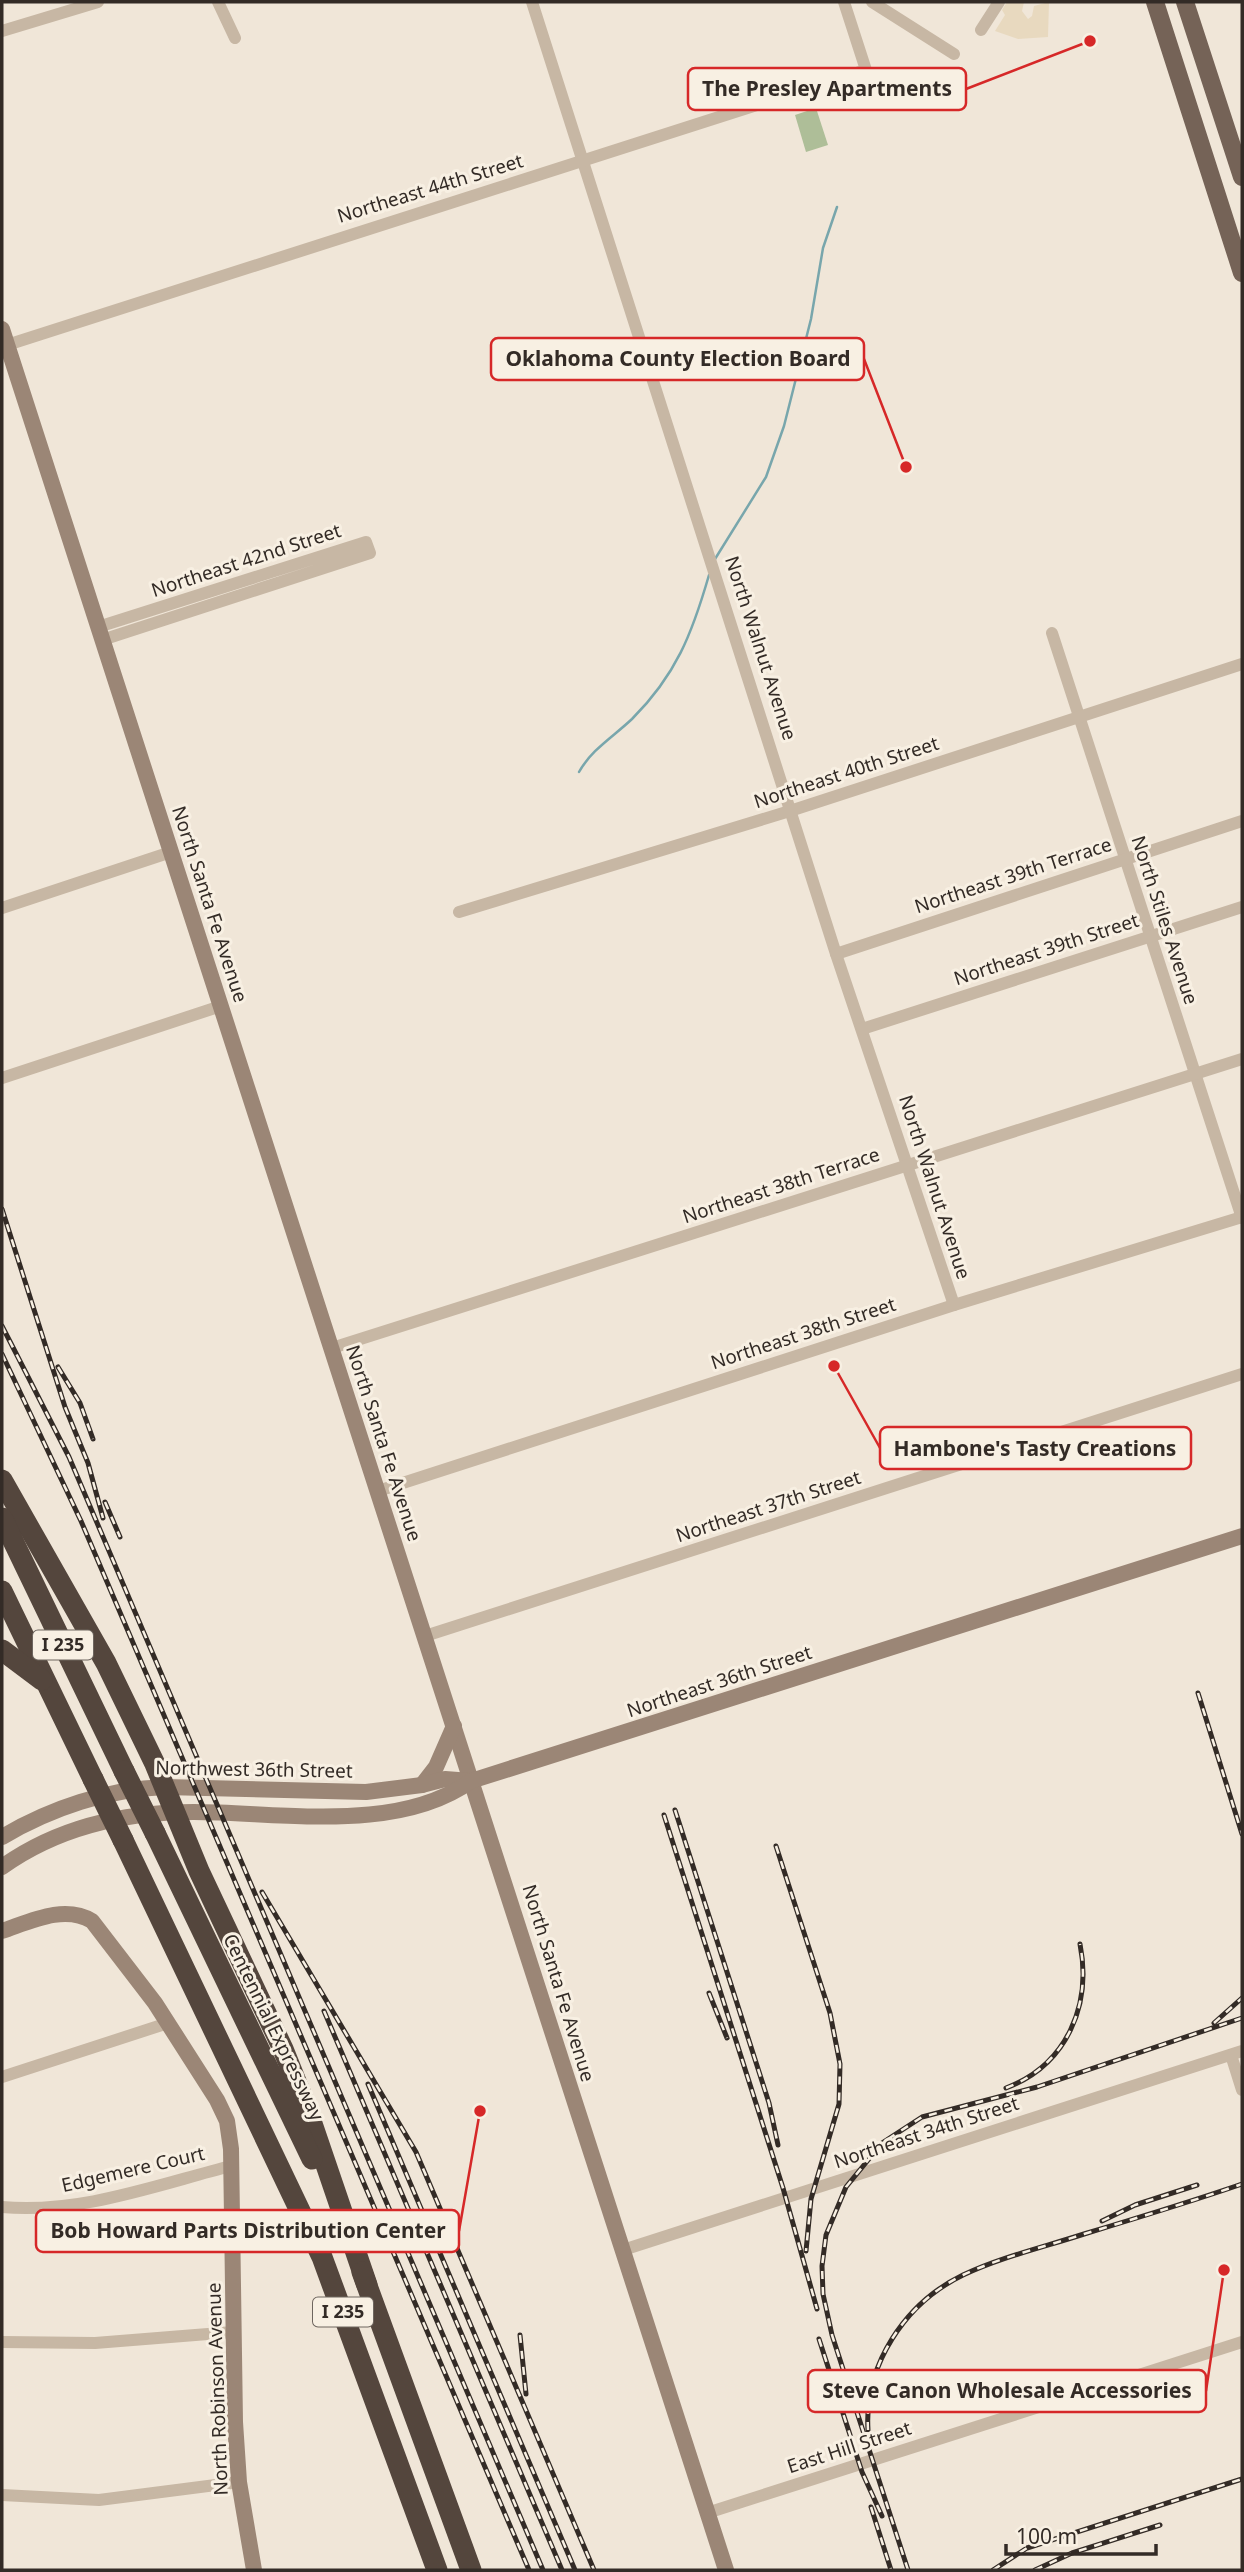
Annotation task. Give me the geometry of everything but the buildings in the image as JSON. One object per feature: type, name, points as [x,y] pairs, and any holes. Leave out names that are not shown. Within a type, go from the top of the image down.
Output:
[{"type":"highway","points":[[2,1480],[106,1663],[165,1787],[199,1871],[288,2061],[367,2285]]},
{"type":"highway","name":"Centennial Expressway","points":[[2,1518],[314,2162],[367,2285],[471,2570]]},
{"type":"highway","name":"I 235","points":[[2,1591],[322,2257],[436,2570]]},
{"type":"highway","points":[[2,1650],[47,1684]]},
{"type":"main road","points":[[1155,2],[1241,267]]},
{"type":"main road","points":[[1185,2],[1242,177]]},
{"type":"main road","name":"North Santa Fe Avenue","points":[[4,337],[726,2570]]},
{"type":"main road","name":"Northeast 36th Street","points":[[176,1813],[331,1816],[375,1813],[450,1796],[471,1781],[1242,1536]]},
{"type":"main road","points":[[422,1785],[436,1767],[454,1727]]},
{"type":"main road","name":"Northwest 36th Street","points":[[2,1838],[75,1804],[136,1789],[165,1787],[341,1792],[422,1785],[445,1779],[471,1781]]},
{"type":"main road","points":[[2,1867],[45,1841],[106,1820],[176,1813]]},
{"type":"main road","name":"North Robinson Avenue","points":[[2,1931],[54,1915],[84,1916],[108,1940],[168,2024],[223,2110],[229,2132],[232,2166],[233,2332],[240,2482],[254,2570]]},
{"type":"street","points":[[2,31],[98,2]]},
{"type":"street","points":[[218,2],[235,38]]},
{"type":"street","name":"North Walnut Avenue","points":[[532,2],[793,810],[836,954],[954,1305]]},
{"type":"street","name":"Northeast 44th Street","points":[[4,337],[584,161],[866,70],[844,2]]},
{"type":"street","points":[[872,2],[954,54]]},
{"type":"street","points":[[981,30],[999,2]]},
{"type":"street","name":"Northeast 42nd Street","points":[[366,542],[370,553],[100,633],[366,542]]},
{"type":"street","name":"North Stiles Avenue","points":[[1052,633],[1242,1218]]},
{"type":"street","name":"Northeast 40th Street","points":[[459,912],[793,810],[1242,664]]},
{"type":"street","name":"Northeast 39th Terrace","points":[[836,954],[1242,821]]},
{"type":"street","points":[[2,908],[171,852]]},
{"type":"street","name":"Northeast 39th Street","points":[[862,1029],[1242,906]]},
{"type":"street","points":[[2,1078],[221,1006]]},
{"type":"street","name":"Northeast 38th Terrace","points":[[332,1349],[1242,1059]]},
{"type":"street","name":"Northeast 38th Street","points":[[378,1491],[954,1305],[1242,1218]]},
{"type":"street","name":"Northeast 37th Street","points":[[425,1636],[1242,1374]]},
{"type":"street","points":[[2,2077],[168,2024]]},
{"type":"street","points":[[1237,2053],[1242,2090]]},
{"type":"street","name":"Northeast 34th Street","points":[[623,2250],[1237,2053]]},
{"type":"street","name":"Edgemere Court","points":[[2,2207],[37,2208],[91,2202],[232,2166]]},
{"type":"street","points":[[2,2342],[95,2343],[233,2332]]},
{"type":"street","name":"East Hill Street","points":[[707,2513],[1242,2342]]},
{"type":"street","points":[[2,2495],[110,2499],[240,2482]]},
{"type":"green space","points":[[816,108],[828,145],[806,152],[795,115]]},
{"type":"shaded area","points":[[1007,2],[1024,2],[1022,11],[1028,19],[1032,16],[1034,6],[1049,2],[1048,37],[1018,39],[995,31],[1005,15],[1002,10]]},
{"type":"waterway","points":[[715,559],[766,477],[784,426],[811,319],[823,248],[837,207]]},
{"type":"waterway","points":[[579,772],[596,750],[647,703],[671,670],[689,635],[709,575]]},
{"type":"railway","points":[[2,1209],[65,1407],[88,1463],[103,1518]]},
{"type":"railway","points":[[2,1326],[69,1457],[543,2570]]},
{"type":"railway","points":[[2,1354],[81,1521],[529,2570]]},
{"type":"railway","points":[[58,1367],[80,1403],[93,1439]]},
{"type":"railway","points":[[105,1502],[120,1537]]},
{"type":"railway","points":[[1198,1693],[1242,1834]]},
{"type":"railway","points":[[675,1810],[769,2103],[778,2145]]},
{"type":"railway","points":[[664,1815],[783,2188],[817,2309]]},
{"type":"railway","points":[[776,1846],[830,2013],[840,2064],[839,2104],[811,2199],[806,2251]]},
{"type":"railway","points":[[262,1892],[416,2152],[594,2570]]},
{"type":"railway","points":[[1006,2088],[1027,2078],[1045,2064],[1070,2030],[1082,1989],[1080,1944]]},
{"type":"railway","points":[[709,1993],[727,2038]]},
{"type":"railway","points":[[1214,2023],[1242,1998]]},
{"type":"railway","points":[[324,2011],[562,2570]]},
{"type":"railway","points":[[908,2570],[832,2335],[823,2294],[822,2266],[826,2235],[846,2187],[882,2143],[922,2117],[1037,2087],[1242,2018]]},
{"type":"railway","points":[[368,2084],[575,2570]]},
{"type":"railway","points":[[868,2430],[873,2382],[881,2360],[906,2319],[942,2287],[963,2275],[1007,2258],[1242,2184]]},
{"type":"railway","points":[[1102,2221],[1135,2205],[1197,2185]]},
{"type":"railway","points":[[520,2335],[526,2394]]},
{"type":"railway","points":[[819,2339],[862,2472],[882,2516]]},
{"type":"railway","points":[[993,2570],[1027,2548],[1242,2479]]},
{"type":"railway","points":[[871,2507],[891,2570]]},
{"type":"railway","points":[[1035,2570],[1072,2553],[1160,2525]]},
{"type":"place","name":"The Presley Apartments","points":[[1090,41]]},
{"type":"place","name":"Oklahoma County Election Board","points":[[906,467]]},
{"type":"place","name":"Hambone's Tasty Creations","points":[[834,1366]]},
{"type":"place","name":"Bob Howard Parts Distribution Center","points":[[480,2111]]},
{"type":"place","name":"Steve Canon Wholesale Accessories","points":[[1224,2270]]}]
